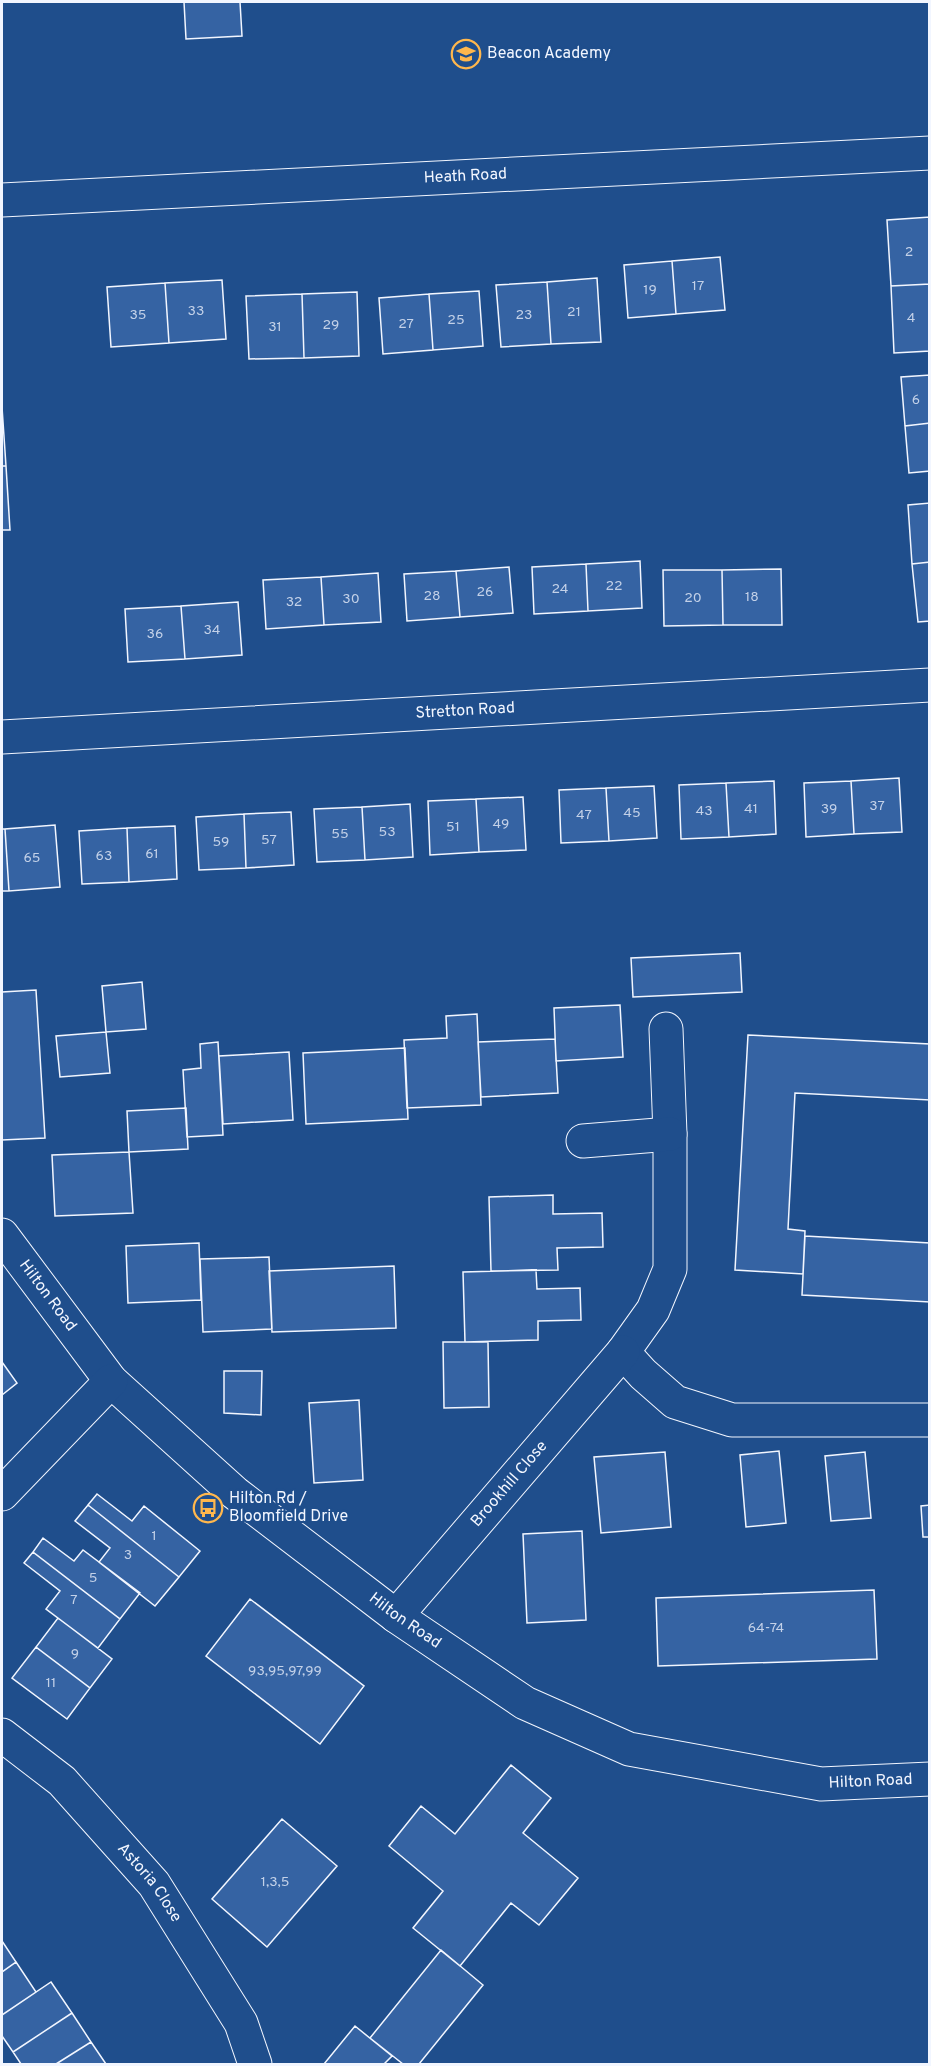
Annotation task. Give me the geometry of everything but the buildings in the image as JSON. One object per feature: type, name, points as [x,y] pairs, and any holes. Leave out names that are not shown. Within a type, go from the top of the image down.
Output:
[{"type":"street","name":"Heath Road","points":[[2,200],[930,153]]},
{"type":"street","name":"Stretton Road","points":[[2,737],[930,685]]},
{"type":"street","name":"Brookhill Close","points":[[396,1616],[623,1352],[653,1310],[670,1269],[670,1134],[666,1029]]},
{"type":"street","points":[[583,1141],[670,1134]]},
{"type":"street","name":"Hilton Road","points":[[2,1235],[111,1381],[235,1493],[396,1616],[525,1703],[629,1749],[821,1784],[930,1779]]},
{"type":"street","points":[[623,1352],[643,1374],[675,1402],[732,1420],[930,1420]]},
{"type":"street","points":[[2,1494],[111,1381]]},
{"type":"street","name":"Astoria Close","points":[[2,1735],[62,1781],[154,1884],[241,2023],[255,2064]]},
{"type":"place","name":"Beacon Academy","points":[[466,54]]},
{"type":"place","name":"Hilton Rd / Bloomfield Drive","points":[[208,1508]]}]
